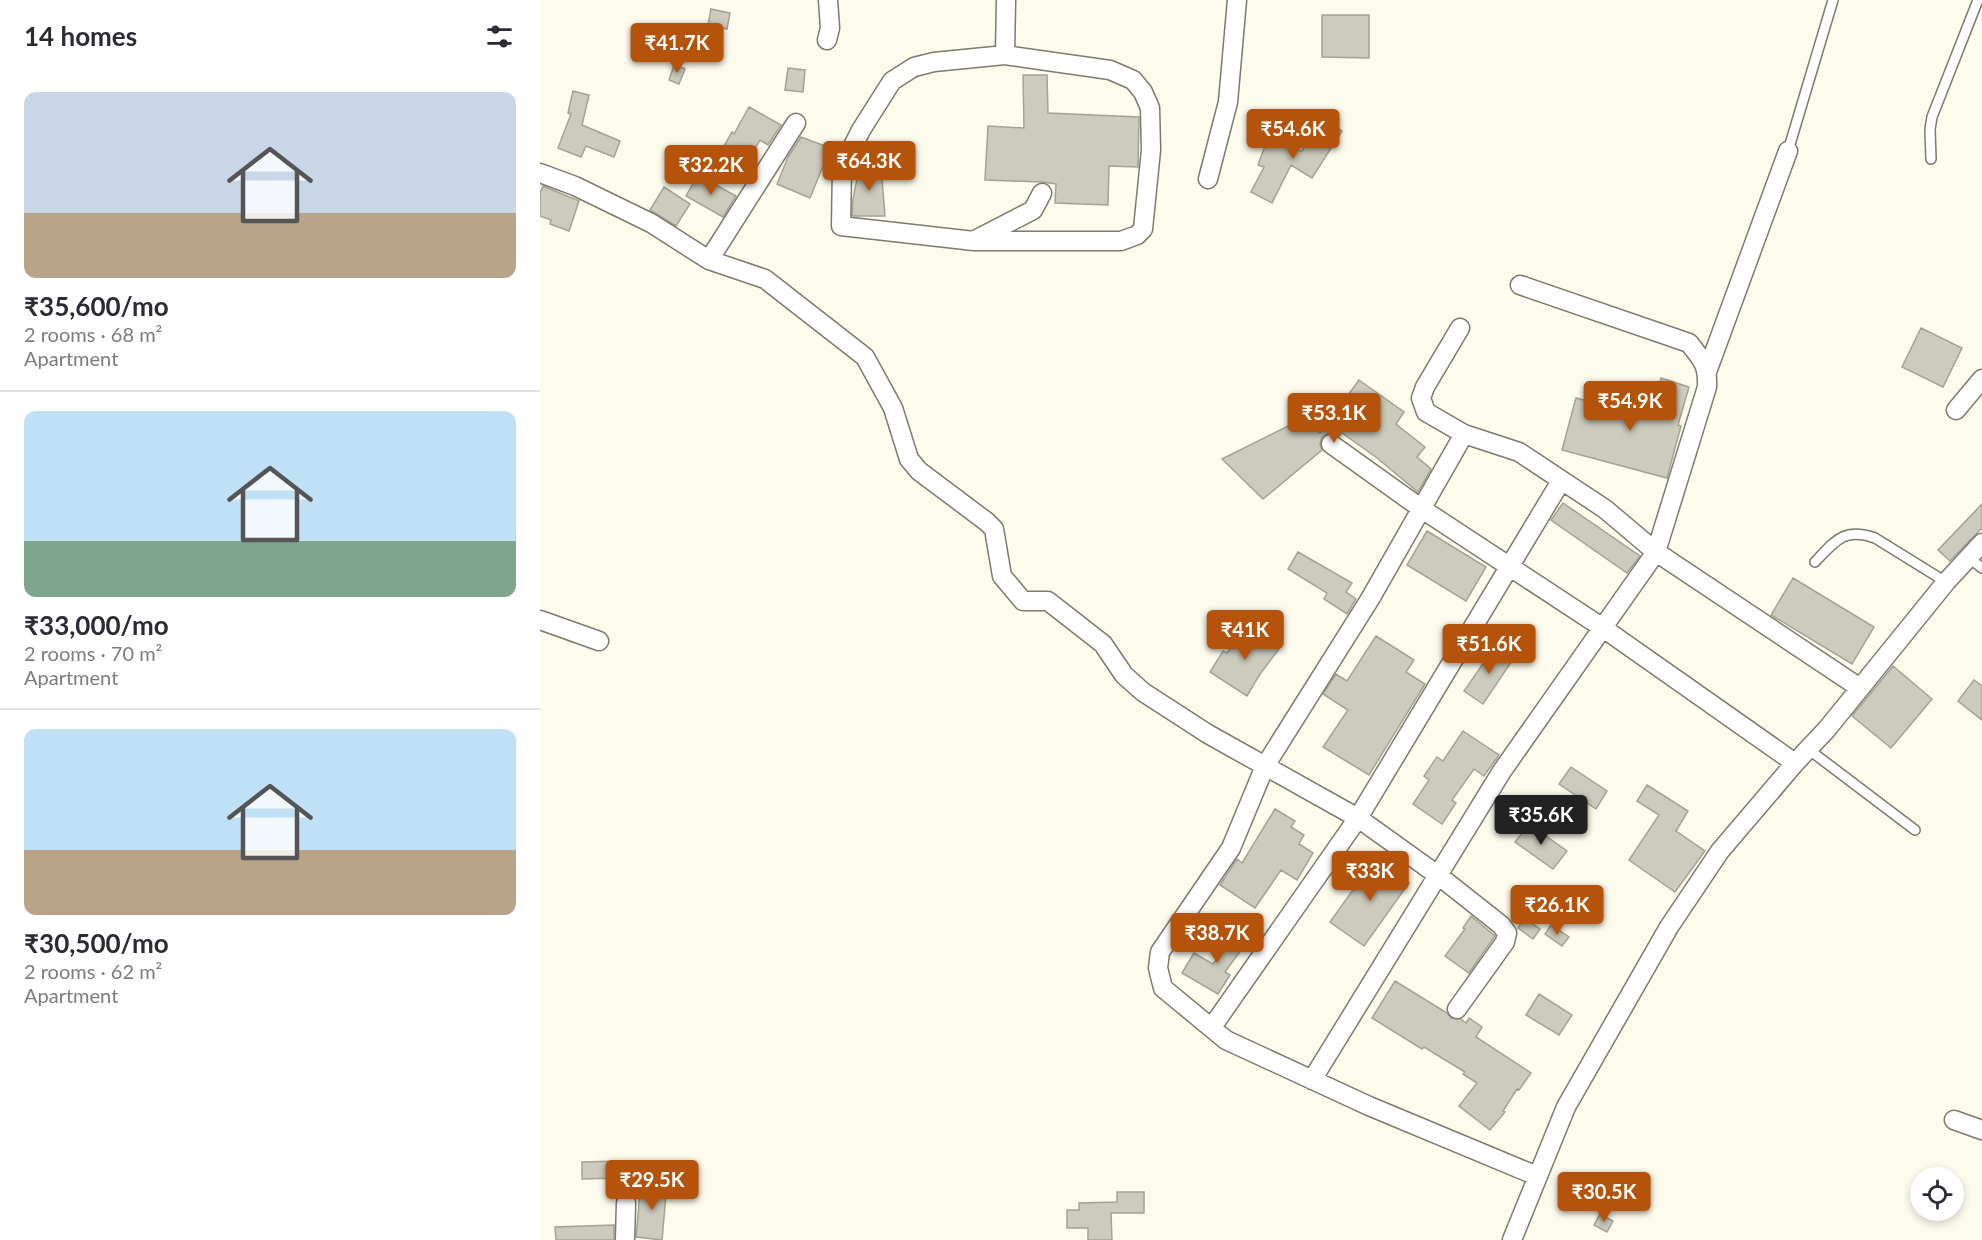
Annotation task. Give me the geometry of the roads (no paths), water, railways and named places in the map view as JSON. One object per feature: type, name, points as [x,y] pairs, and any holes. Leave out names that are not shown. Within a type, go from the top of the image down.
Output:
[{"type":"street","points":[[827,40],[830,28],[828,0]]},
{"type":"street","points":[[1005,55],[1006,0]]},
{"type":"street","points":[[1208,179],[1228,102],[1237,0]]},
{"type":"street","points":[[1005,55],[1110,70],[1133,80],[1143,92],[1150,108],[1151,150],[1143,230],[1121,241],[974,241],[840,226],[842,168],[861,130],[892,81],[914,67],[934,62],[1005,55]]},
{"type":"street","points":[[710,260],[796,123]]},
{"type":"street","points":[[1312,1080],[1502,771],[1656,552],[1707,387],[1707,372],[1788,151]]},
{"type":"street","points":[[540,174],[575,186],[651,223],[710,260],[765,279],[865,357],[893,408],[909,459],[920,471],[994,529],[1002,576],[1023,601],[1048,601],[1103,644],[1124,675],[1143,692],[1208,734],[1358,818],[1501,925],[1507,933],[1505,942],[1457,1009]]},
{"type":"street","points":[[974,241],[1033,210],[1042,193]]},
{"type":"street","points":[[1520,285],[1689,343],[1703,362],[1707,372]]},
{"type":"street","points":[[1460,328],[1425,387],[1422,398],[1426,412],[1464,434],[1519,452],[1605,509],[1656,552],[1860,688]]},
{"type":"street","points":[[1956,410],[1982,380]]},
{"type":"street","points":[[1464,434],[1370,599],[1265,766],[1231,848],[1160,952],[1158,968],[1163,988],[1226,1040],[1369,1106],[1537,1176]]},
{"type":"street","points":[[1331,444],[1422,509],[1603,628],[1795,763]]},
{"type":"street","points":[[1212,1027],[1358,818],[1561,481]]},
{"type":"street","points":[[1512,1240],[1566,1107],[1669,927],[1720,851],[1860,688],[1946,582],[1975,563],[1982,543]]},
{"type":"street","points":[[540,620],[599,641]]},
{"type":"street","points":[[1954,1120],[1982,1130]]},
{"type":"street","points":[[625,1240],[626,1203]]},
{"type":"lane","points":[[1788,151],[1833,0]]},
{"type":"lane","points":[[1931,159],[1932,117],[1978,0]]},
{"type":"lane","points":[[1815,562],[1837,538],[1849,534],[1863,534],[1875,538],[1946,582]]},
{"type":"lane","points":[[1808,749],[1915,830]]}]
